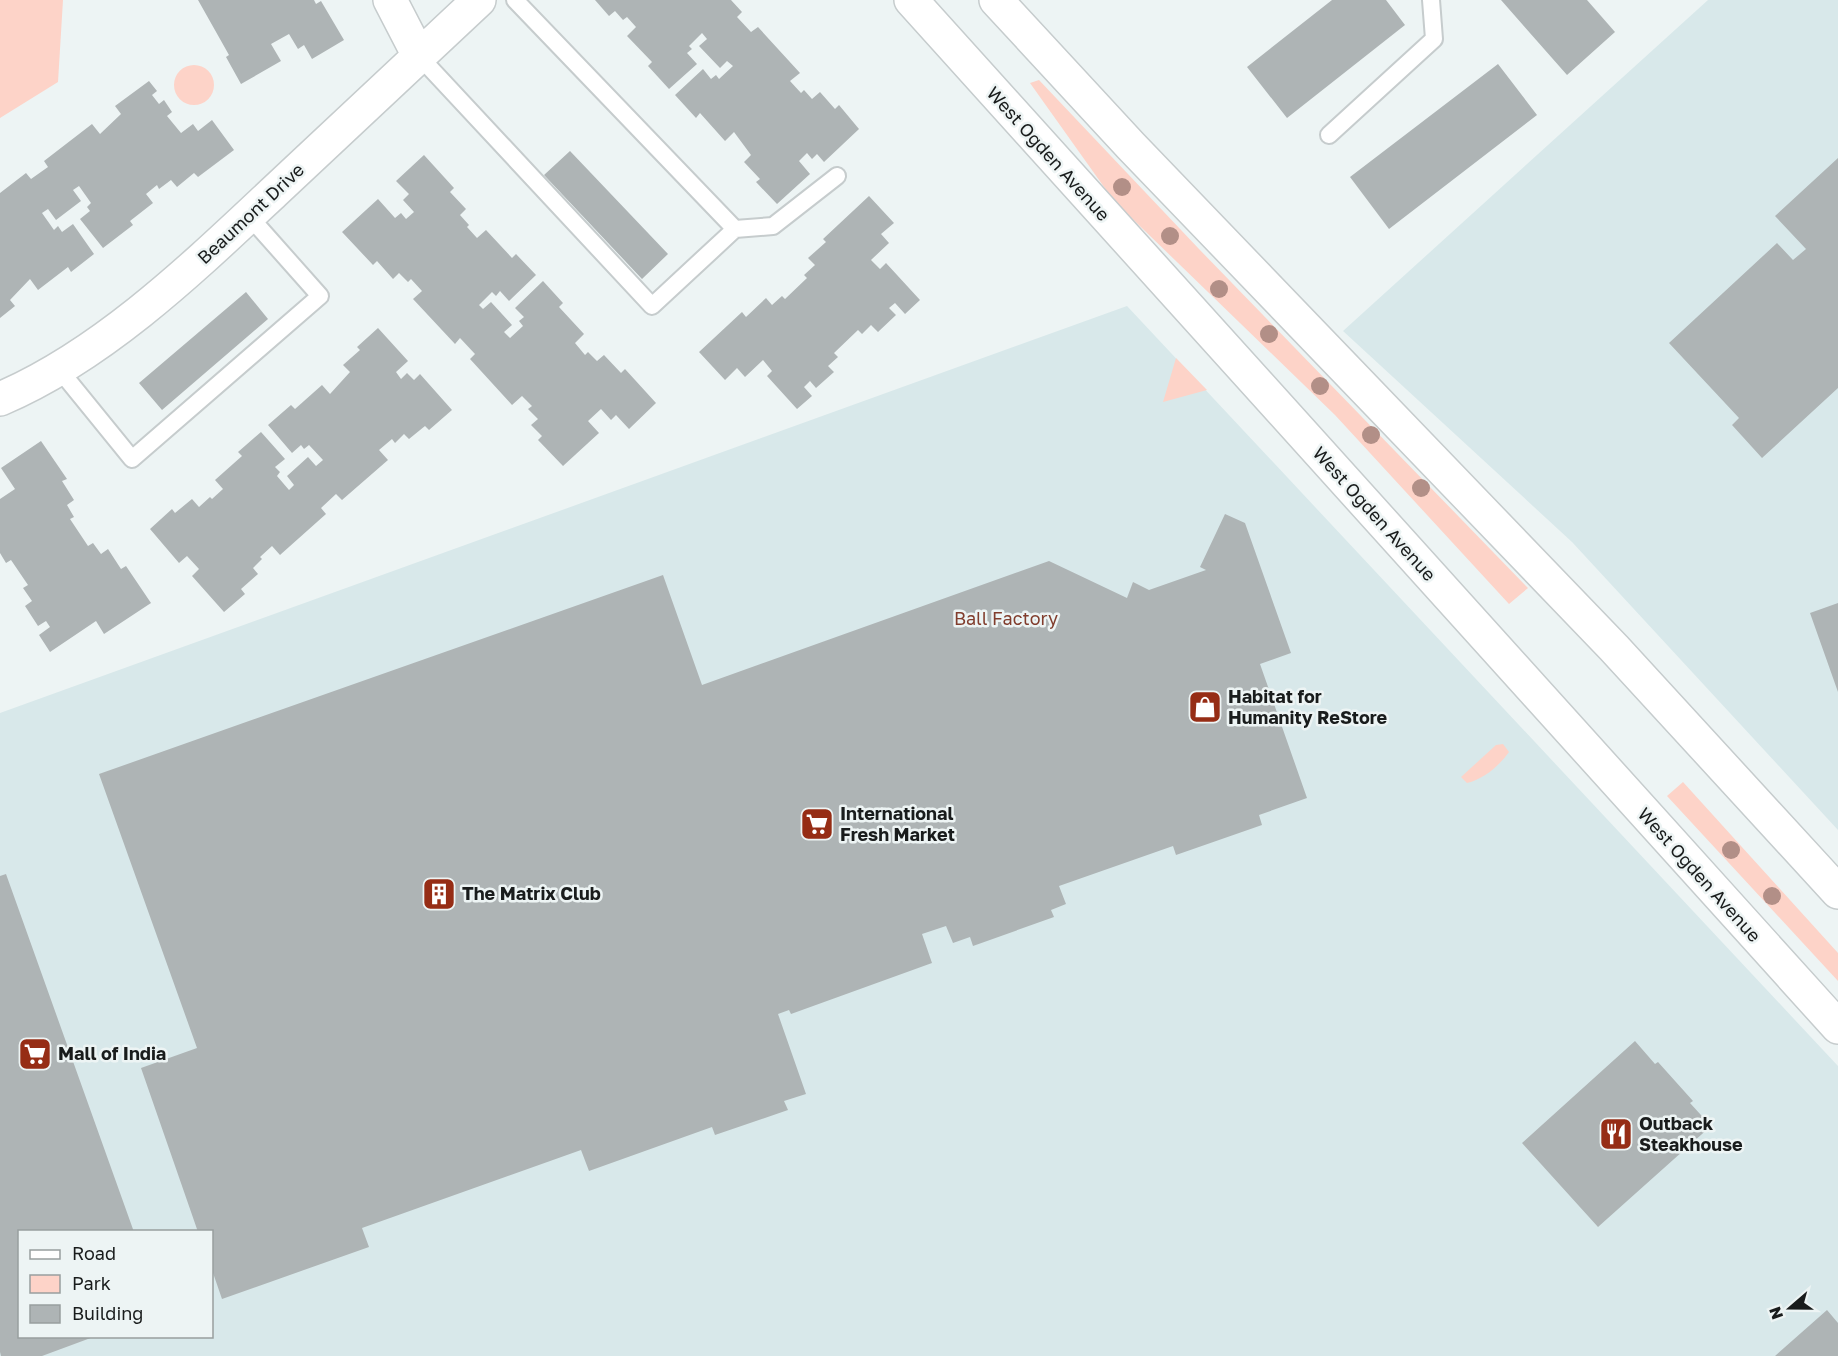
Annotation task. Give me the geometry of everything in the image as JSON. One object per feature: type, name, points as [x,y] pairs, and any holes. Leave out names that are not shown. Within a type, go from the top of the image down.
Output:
[{"type":"main road","points":[[390,0],[419,56]]},
{"type":"main road","name":"Beaumont Drive","points":[[0,399],[58,368],[133,318],[193,268],[479,0]]},
{"type":"main road","name":"West Ogden Avenue","points":[[910,0],[1838,1028]]},
{"type":"main road","points":[[996,0],[1131,146],[1614,648],[1838,892]]},
{"type":"lane","points":[[515,0],[735,229]]},
{"type":"lane","points":[[1329,135],[1434,39],[1431,0]]},
{"type":"lane","points":[[419,56],[652,306],[735,229],[773,226],[837,176]]},
{"type":"lane","points":[[58,368],[132,459],[320,296],[249,216]]},
{"type":"shaded area","points":[[1708,0],[1838,0],[1838,830],[1572,542],[1343,331]]},
{"type":"shaded area","points":[[1127,306],[1838,1066],[1838,1356],[0,1356],[0,713]]},
{"type":"green space","points":[[0,0],[63,0],[58,82],[0,118]]},
{"type":"green space","points":[[194,65],[208,71],[214,85],[208,99],[194,105],[180,99],[174,85],[180,71]]},
{"type":"green space","points":[[1039,80],[1199,249],[1528,588],[1509,604],[1335,415],[1114,201],[1030,83]]},
{"type":"green space","points":[[1176,358],[1207,390],[1163,402]]},
{"type":"green space","points":[[1503,744],[1509,752],[1491,771],[1467,783],[1461,777],[1496,745]]},
{"type":"green space","points":[[1683,782],[1838,953],[1838,981],[1667,796]]},
{"type":"building","points":[[198,0],[314,0],[316,4],[321,1],[344,40],[312,59],[304,45],[298,49],[289,34],[271,44],[281,61],[241,84],[226,57],[229,55]]},
{"type":"building","points":[[595,0],[731,0],[742,12],[737,17],[751,32],[758,27],[800,73],[790,81],[801,93],[804,90],[812,99],[820,92],[835,109],[839,105],[859,129],[824,162],[817,154],[812,159],[807,153],[799,161],[810,174],[777,204],[756,182],[760,179],[744,162],[751,155],[734,132],[725,141],[700,113],[696,118],[675,95],[703,69],[711,79],[716,75],[719,79],[733,66],[727,61],[720,68],[699,46],[707,39],[702,33],[689,46],[692,49],[687,53],[697,64],[669,89],[648,66],[652,62],[627,36],[636,27],[627,17],[623,20],[615,11],[609,16]]},
{"type":"building","points":[[1332,0],[1386,0],[1405,25],[1287,118],[1247,67]]},
{"type":"building","points":[[1501,0],[1587,0],[1615,32],[1567,75]]},
{"type":"building","points":[[1498,64],[1537,115],[1389,229],[1350,177]]},
{"type":"building","points":[[149,81],[157,91],[152,95],[159,104],[164,100],[172,112],[167,116],[181,133],[193,124],[198,131],[212,120],[234,150],[198,177],[194,173],[177,187],[171,180],[159,189],[157,185],[146,194],[153,203],[130,221],[133,225],[103,248],[80,219],[90,211],[87,207],[91,203],[79,186],[73,190],[81,201],[56,220],[48,209],[42,213],[54,230],[58,226],[62,232],[73,224],[94,254],[71,272],[68,267],[38,290],[30,279],[10,300],[15,306],[0,318],[0,193],[26,173],[31,179],[48,167],[44,161],[92,124],[100,134],[121,114],[115,106]]},
{"type":"building","points":[[570,151],[668,254],[642,279],[544,175]]},
{"type":"building","points":[[424,155],[454,188],[450,192],[466,209],[460,215],[477,238],[486,230],[512,258],[516,254],[536,275],[509,301],[500,291],[496,296],[492,292],[479,305],[483,309],[491,302],[512,325],[504,332],[510,338],[523,326],[519,321],[524,317],[515,308],[543,281],[563,303],[559,307],[584,334],[575,343],[585,355],[588,352],[597,361],[604,355],[621,373],[625,369],[656,403],[629,429],[616,415],[611,420],[601,409],[588,421],[599,433],[563,466],[538,440],[542,436],[531,425],[538,419],[528,409],[532,406],[522,396],[512,405],[470,359],[475,354],[460,338],[455,344],[413,299],[422,291],[411,279],[408,282],[399,273],[393,279],[377,261],[373,265],[342,232],[378,199],[395,218],[401,213],[406,219],[414,212],[403,200],[409,194],[396,181]]},
{"type":"building","points":[[1838,158],[1838,388],[1762,458],[1732,425],[1739,418],[1669,343],[1777,243],[1793,260],[1806,249],[1775,216]]},
{"type":"building","points":[[869,196],[894,223],[881,234],[889,243],[871,260],[880,269],[886,263],[920,300],[905,314],[895,303],[889,308],[896,315],[878,332],[871,325],[862,334],[858,330],[834,353],[838,357],[828,366],[834,372],[816,388],[810,381],[804,387],[812,396],[797,409],[767,376],[772,371],[763,360],[745,377],[737,368],[725,380],[699,352],[742,312],[746,317],[766,298],[772,305],[782,296],[785,299],[807,278],[804,275],[815,265],[808,258],[826,242],[823,239]]},
{"type":"building","points":[[246,292],[268,319],[162,410],[139,383]]},
{"type":"building","points":[[378,328],[408,361],[396,372],[401,379],[407,373],[414,380],[420,374],[452,410],[429,430],[425,426],[409,439],[404,434],[395,443],[392,439],[379,450],[388,460],[342,500],[336,494],[321,508],[326,514],[280,555],[272,546],[260,557],[262,559],[253,568],[258,574],[241,589],[245,594],[224,612],[192,576],[199,569],[187,556],[179,563],[150,529],[172,509],[175,513],[192,499],[199,507],[210,497],[212,499],[223,489],[215,480],[242,456],[238,452],[261,432],[285,459],[275,467],[280,472],[277,476],[289,490],[294,485],[287,476],[308,457],[316,466],[323,460],[309,445],[304,449],[301,445],[292,453],[268,425],[291,405],[295,409],[322,385],[330,394],[350,372],[343,365],[360,350],[357,347]]},
{"type":"building","points":[[41,441],[67,479],[62,481],[74,500],[67,505],[74,517],[70,519],[88,546],[93,543],[101,554],[108,549],[121,569],[126,566],[151,603],[104,634],[96,621],[50,652],[39,635],[50,627],[46,621],[38,626],[25,606],[32,601],[23,588],[28,585],[11,560],[6,563],[0,553],[0,499],[15,489],[1,468]]},
{"type":"building","name":"The Matrix Club","points":[[1225,514],[1245,523],[1291,653],[1260,664],[1307,798],[1259,815],[1262,825],[1176,855],[1173,846],[1059,886],[1066,904],[1051,910],[1054,917],[973,946],[970,937],[953,943],[946,926],[922,934],[932,963],[791,1014],[789,1010],[778,1014],[806,1094],[784,1101],[788,1110],[715,1135],[712,1127],[589,1171],[581,1150],[362,1228],[369,1247],[222,1299],[213,1273],[213,1230],[197,1230],[141,1068],[197,1048],[99,774],[663,575],[702,685],[1049,561],[1127,598],[1133,582],[1149,590],[1206,570],[1200,567]]},
{"type":"building","points":[[1838,603],[1838,692],[1810,613]]},
{"type":"building","name":"Mall of India","points":[[6,874],[133,1230],[18,1230],[18,1338],[91,1338],[42,1356],[1,1356],[0,1352],[0,876]]},
{"type":"building","name":"Outback Steakhouse","points":[[1635,1041],[1655,1064],[1658,1062],[1693,1101],[1690,1103],[1711,1126],[1598,1227],[1522,1143]]},
{"type":"building","points":[[1827,1310],[1838,1323],[1838,1356],[1775,1356]]},
{"type":"place","name":"Habitat for Humanity ReStore","points":[[1205,707]]},
{"type":"place","name":"International Fresh Market","points":[[817,824]]},
{"type":"place","name":"The Matrix Club","points":[[439,894]]},
{"type":"place","name":"Mall of India","points":[[35,1054]]},
{"type":"place","name":"Outback Steakhouse","points":[[1616,1134]]},
{"type":"park label","name":"Ball Factory","points":[[1006,619]]}]
